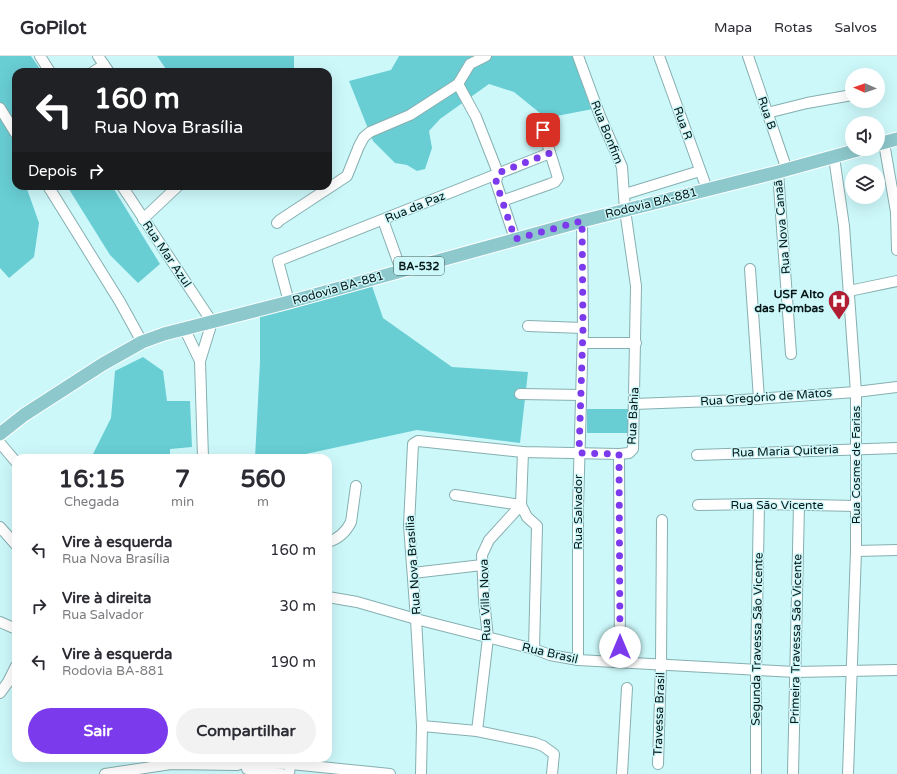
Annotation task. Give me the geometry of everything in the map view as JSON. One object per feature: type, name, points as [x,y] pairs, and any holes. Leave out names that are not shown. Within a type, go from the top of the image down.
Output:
[{"type":"main road","points":[[885,142],[897,139]]},
{"type":"main road","name":"Rodovia BA-881","points":[[0,434],[79,379],[123,352],[142,342],[164,334],[185,330],[582,221],[845,154]]},
{"type":"street","points":[[40,56],[48,68]]},
{"type":"street","points":[[332,186],[347,176],[364,137],[370,132],[410,114],[458,84],[470,64],[486,56]]},
{"type":"street","name":"Rua Bonfim","points":[[578,56],[600,116],[622,167],[625,210]]},
{"type":"street","name":"Rua R","points":[[659,56],[707,189]]},
{"type":"street","name":"Rua B","points":[[748,56],[767,113],[782,171]]},
{"type":"street","points":[[458,84],[476,117],[498,173],[496,182],[515,239]]},
{"type":"street","points":[[767,113],[807,103],[845,96]]},
{"type":"street","points":[[0,108],[12,128]]},
{"type":"street","points":[[502,201],[550,184],[558,179],[543,130]]},
{"type":"street","name":"Rua da Paz","points":[[288,302],[278,261],[550,153]]},
{"type":"street","points":[[884,156],[896,212],[897,250]]},
{"type":"street","name":"Rua Cosme de Farias","points":[[834,157],[844,226],[856,392],[856,551],[848,774]]},
{"type":"street","points":[[625,194],[700,171]]},
{"type":"street","name":"Rua Nova Canaã","points":[[782,171],[791,354]]},
{"type":"street","points":[[50,190],[120,302],[142,342]]},
{"type":"street","name":"Rua Mar Azul","points":[[125,190],[212,322]]},
{"type":"street","points":[[143,219],[174,190]]},
{"type":"street","points":[[277,224],[280,220],[326,190]]},
{"type":"street","name":"Rua Bahia","points":[[620,662],[619,454],[629,453],[633,449],[636,343],[636,286],[625,210]]},
{"type":"street","points":[[383,220],[401,270]]},
{"type":"street","name":"Rua Salvador","points":[[578,660],[579,453],[583,343],[582,221]]},
{"type":"street","points":[[750,269],[759,399]]},
{"type":"street","points":[[848,292],[897,281]]},
{"type":"street","points":[[203,454],[200,361],[212,322]]},
{"type":"street","points":[[528,326],[583,328]]},
{"type":"street","points":[[185,330],[200,361]]},
{"type":"street","points":[[583,343],[636,343]]},
{"type":"street","name":"Rua Gregório de Matos","points":[[634,404],[759,399],[856,392],[897,387]]},
{"type":"street","points":[[520,394],[581,395]]},
{"type":"street","name":"Rua Nova Brasília","points":[[421,774],[422,726],[409,525],[413,444],[418,441],[523,452],[619,454]]},
{"type":"street","points":[[0,443],[12,457]]},
{"type":"street","name":"Rua Maria Quiteria","points":[[696,455],[856,448],[897,448]]},
{"type":"street","points":[[523,452],[521,505],[527,517],[538,526],[534,649]]},
{"type":"street","points":[[332,541],[336,540],[349,526],[353,518],[356,486]]},
{"type":"street","points":[[455,495],[521,505]]},
{"type":"street","name":"Rua São Vicente","points":[[698,505],[759,504],[856,506]]},
{"type":"street","name":"Segunda Travessa São Vicente","points":[[756,774],[759,504]]},
{"type":"street","name":"Rua Villa Nova","points":[[476,731],[488,638],[482,555],[489,540],[521,505]]},
{"type":"street","name":"Primeira Travessa São Vicente","points":[[793,774],[799,505]]},
{"type":"street","points":[[661,664],[662,520]]},
{"type":"street","points":[[0,527],[12,540]]},
{"type":"street","points":[[856,551],[897,550]]},
{"type":"street","points":[[413,573],[482,565]]},
{"type":"street","name":"Rua Brasil","points":[[332,598],[357,602],[416,619],[534,649],[550,655],[578,660],[795,672],[897,670]]},
{"type":"street","points":[[0,622],[12,627]]},
{"type":"street","name":"Travessa Brasil","points":[[658,764],[661,664]]},
{"type":"street","points":[[0,694],[12,674]]},
{"type":"street","points":[[622,774],[626,688]]},
{"type":"street","points":[[422,726],[476,731],[544,746],[554,754],[552,774]]},
{"type":"street","points":[[105,774],[171,764],[242,766],[290,765],[390,774]]},
{"type":"street","points":[[242,766],[282,774]]},
{"type":"shaded area","points":[[0,56],[31,56],[39,68],[12,68],[12,190],[27,190],[39,223],[34,257],[9,278],[0,268]]},
{"type":"shaded area","points":[[157,56],[294,56],[294,68],[165,68]]},
{"type":"shaded area","points":[[399,56],[573,56],[593,109],[546,118],[514,92],[489,84],[440,119],[429,131],[432,148],[425,169],[417,171],[407,165],[395,163],[373,141],[349,81],[391,70]]},
{"type":"shaded area","points":[[69,190],[114,190],[160,264],[138,283],[110,255]]},
{"type":"shaded area","points":[[372,286],[383,318],[452,367],[528,372],[520,443],[417,430],[306,454],[255,454],[260,362],[260,316]]},
{"type":"shaded area","points":[[143,357],[163,371],[167,401],[190,401],[192,447],[170,449],[170,454],[93,454],[111,418],[115,371]]},
{"type":"shaded area","points":[[587,409],[629,409],[629,433],[587,433]]},
{"type":"place","name":"USF Alto das Pombas","points":[[839,320]]},
{"type":"route","points":[[543,130],[550,153],[498,173],[496,182],[515,239],[582,221],[583,328],[579,453],[619,454],[620,647]]}]
